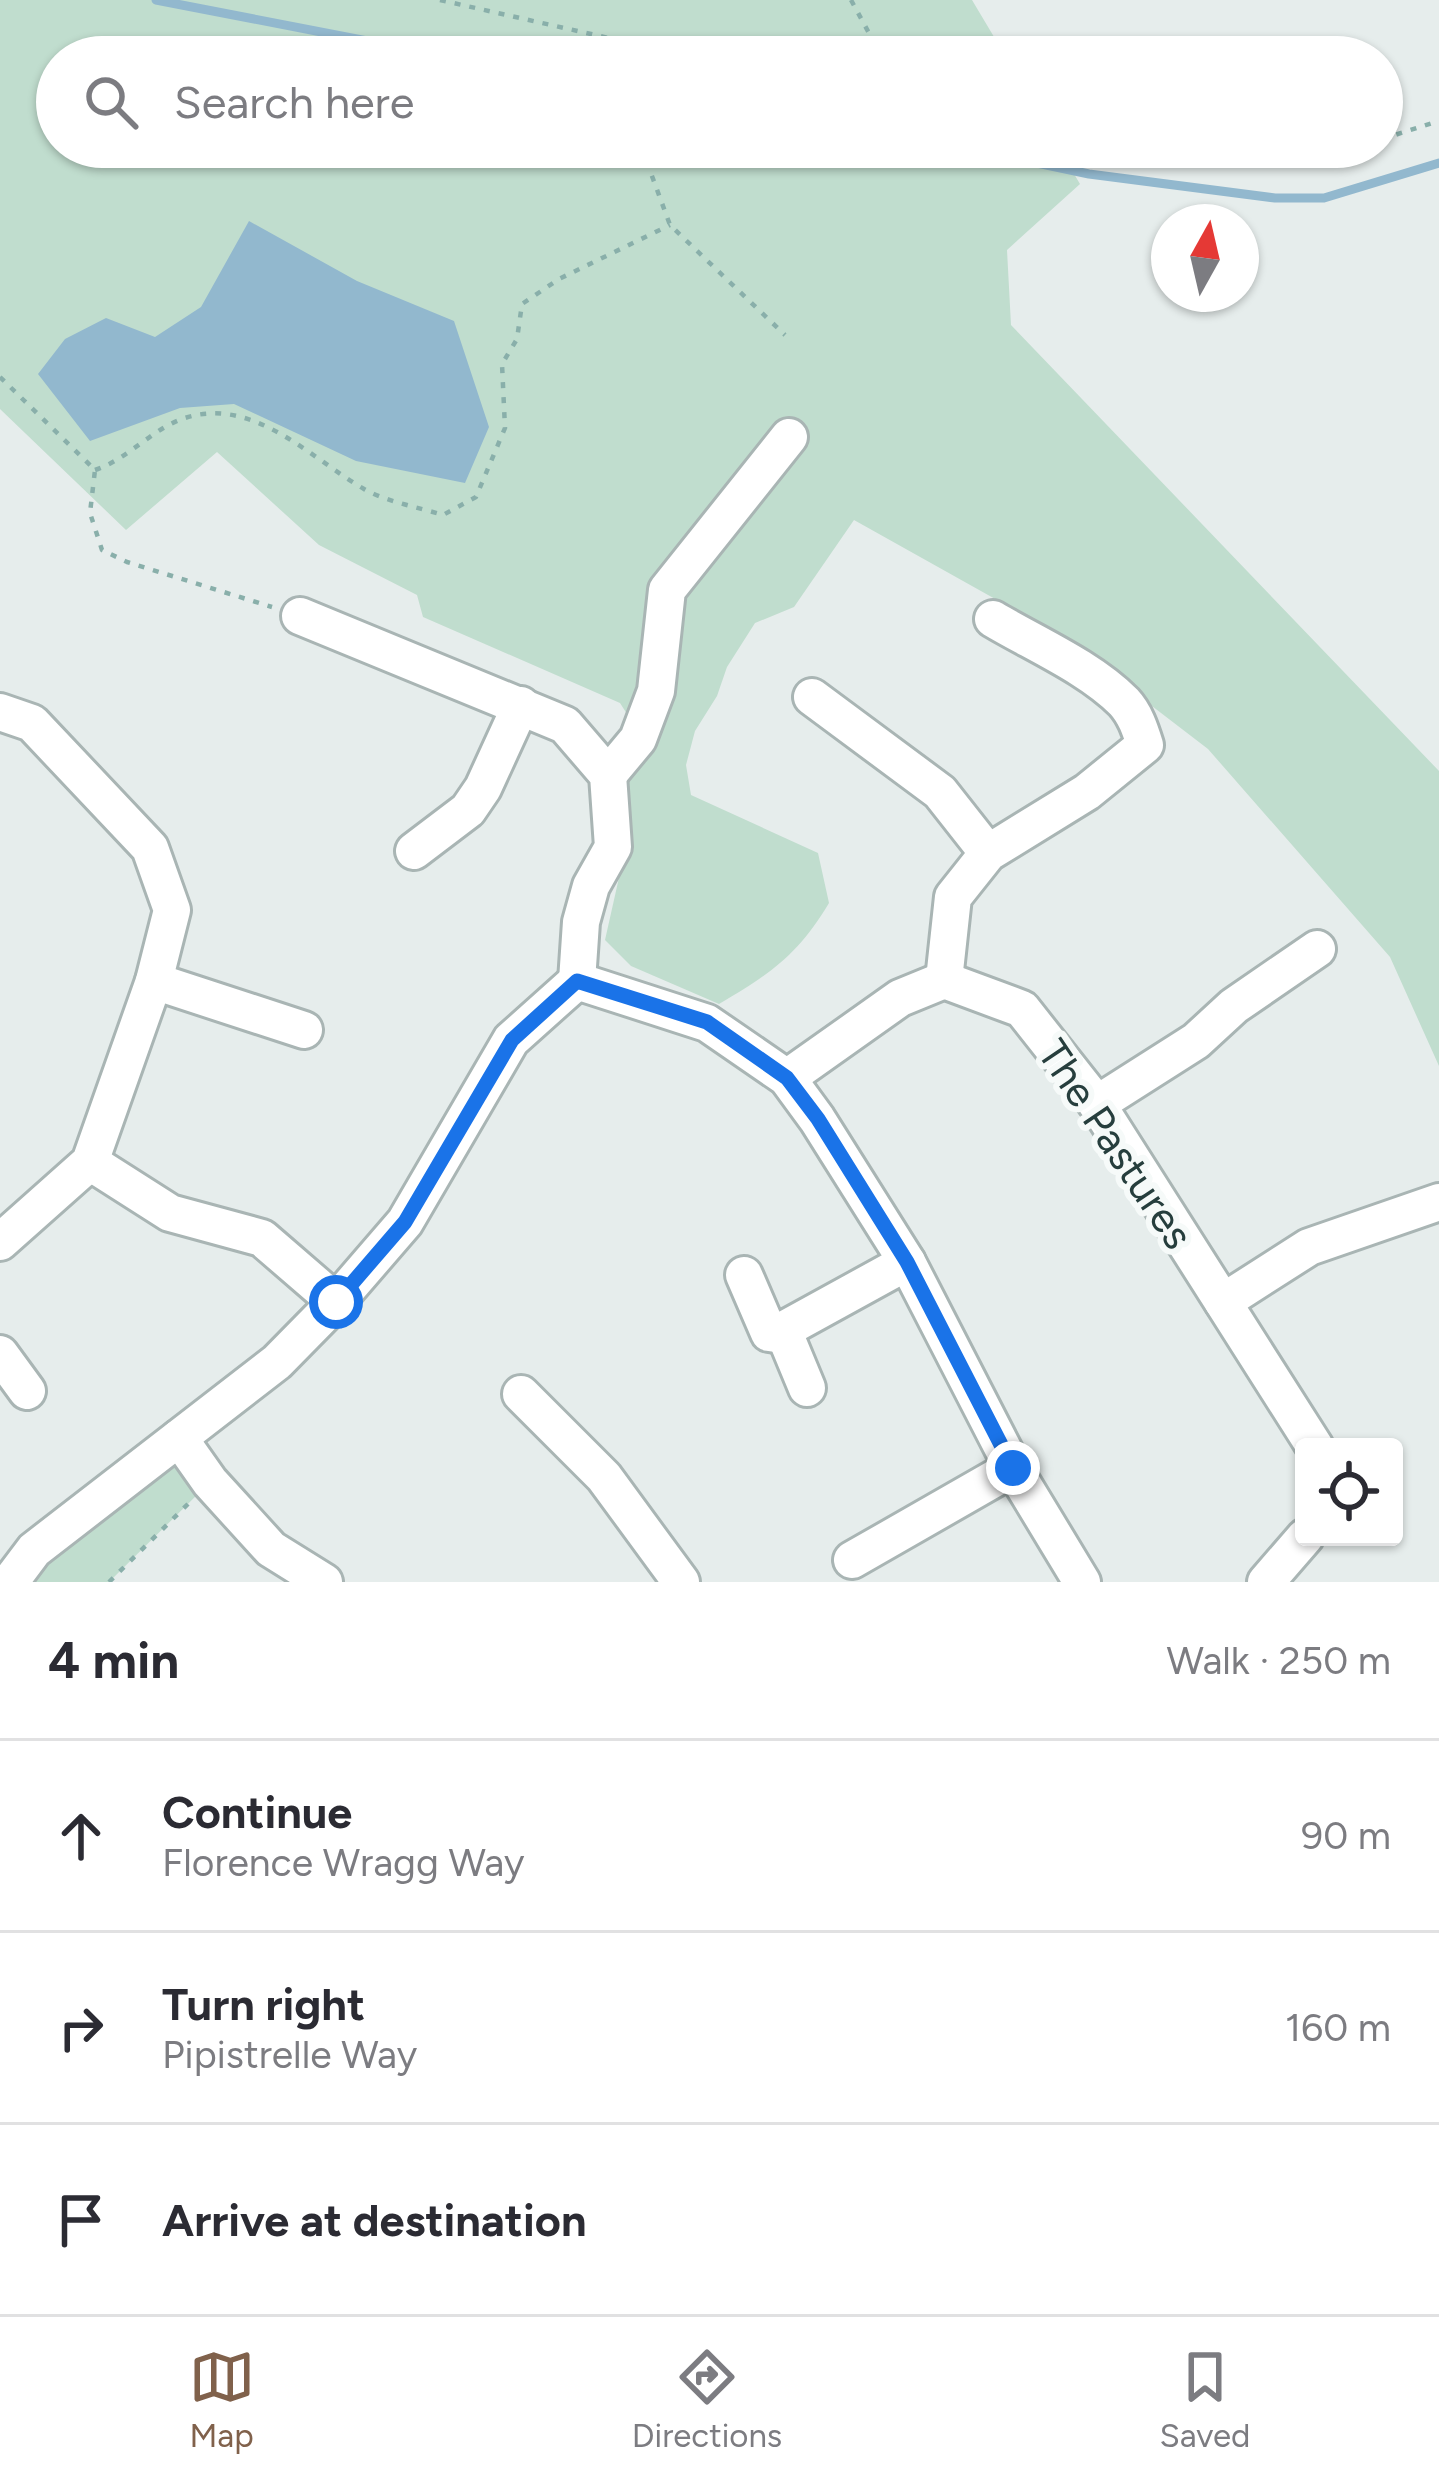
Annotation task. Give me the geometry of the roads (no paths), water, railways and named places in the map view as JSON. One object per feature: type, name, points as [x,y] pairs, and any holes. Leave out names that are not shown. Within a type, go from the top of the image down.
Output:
[{"type":"street","points":[[608,775],[638,739],[656,691],[667,590],[789,437]]},
{"type":"street","points":[[10,1582],[34,1550],[277,1362],[336,1302],[405,1222],[512,1040],[577,981],[580,922],[591,886],[613,847],[608,775],[566,725],[300,616]]},
{"type":"street","points":[[787,1078],[900,998],[944,980],[952,897],[988,854],[1087,792],[1145,745],[1138,722],[1124,702],[993,619]]},
{"type":"street","points":[[812,697],[940,792],[988,854]]},
{"type":"street","points":[[414,851],[468,810],[521,705]]},
{"type":"street","points":[[0,712],[32,723],[150,848],[172,910],[154,981],[90,1162],[0,1242]]},
{"type":"street","points":[[1097,1104],[1196,1041],[1234,1006],[1317,949]]},
{"type":"street","name":"The Pastures","points":[[944,980],[1022,1009],[1097,1104],[1309,1438]]},
{"type":"street","points":[[154,981],[304,1030]]},
{"type":"street","points":[[577,981],[707,1022],[787,1078],[907,1262],[1013,1468],[1082,1582]]},
{"type":"street","points":[[90,1162],[170,1213],[262,1238],[336,1302]]},
{"type":"street","points":[[1222,1302],[1309,1247],[1439,1202]]},
{"type":"street","points":[[744,1275],[769,1333],[783,1330],[907,1262]]},
{"type":"street","points":[[783,1330],[807,1388]]},
{"type":"street","points":[[0,1354],[27,1391]]},
{"type":"street","points":[[521,1394],[604,1477],[681,1582]]},
{"type":"street","points":[[178,1438],[210,1482],[271,1549],[324,1582]]},
{"type":"street","points":[[852,1560],[1013,1468]]},
{"type":"street","points":[[1266,1582],[1296,1546]]},
{"type":"water","points":[[249,221],[357,281],[454,321],[489,427],[465,483],[356,461],[234,404],[180,408],[90,441],[38,374],[65,339],[106,318],[155,337],[201,307]]},
{"type":"waterway","points":[[156,0],[342,36]]},
{"type":"waterway","points":[[1061,168],[1275,198],[1324,198],[1439,163]]}]
